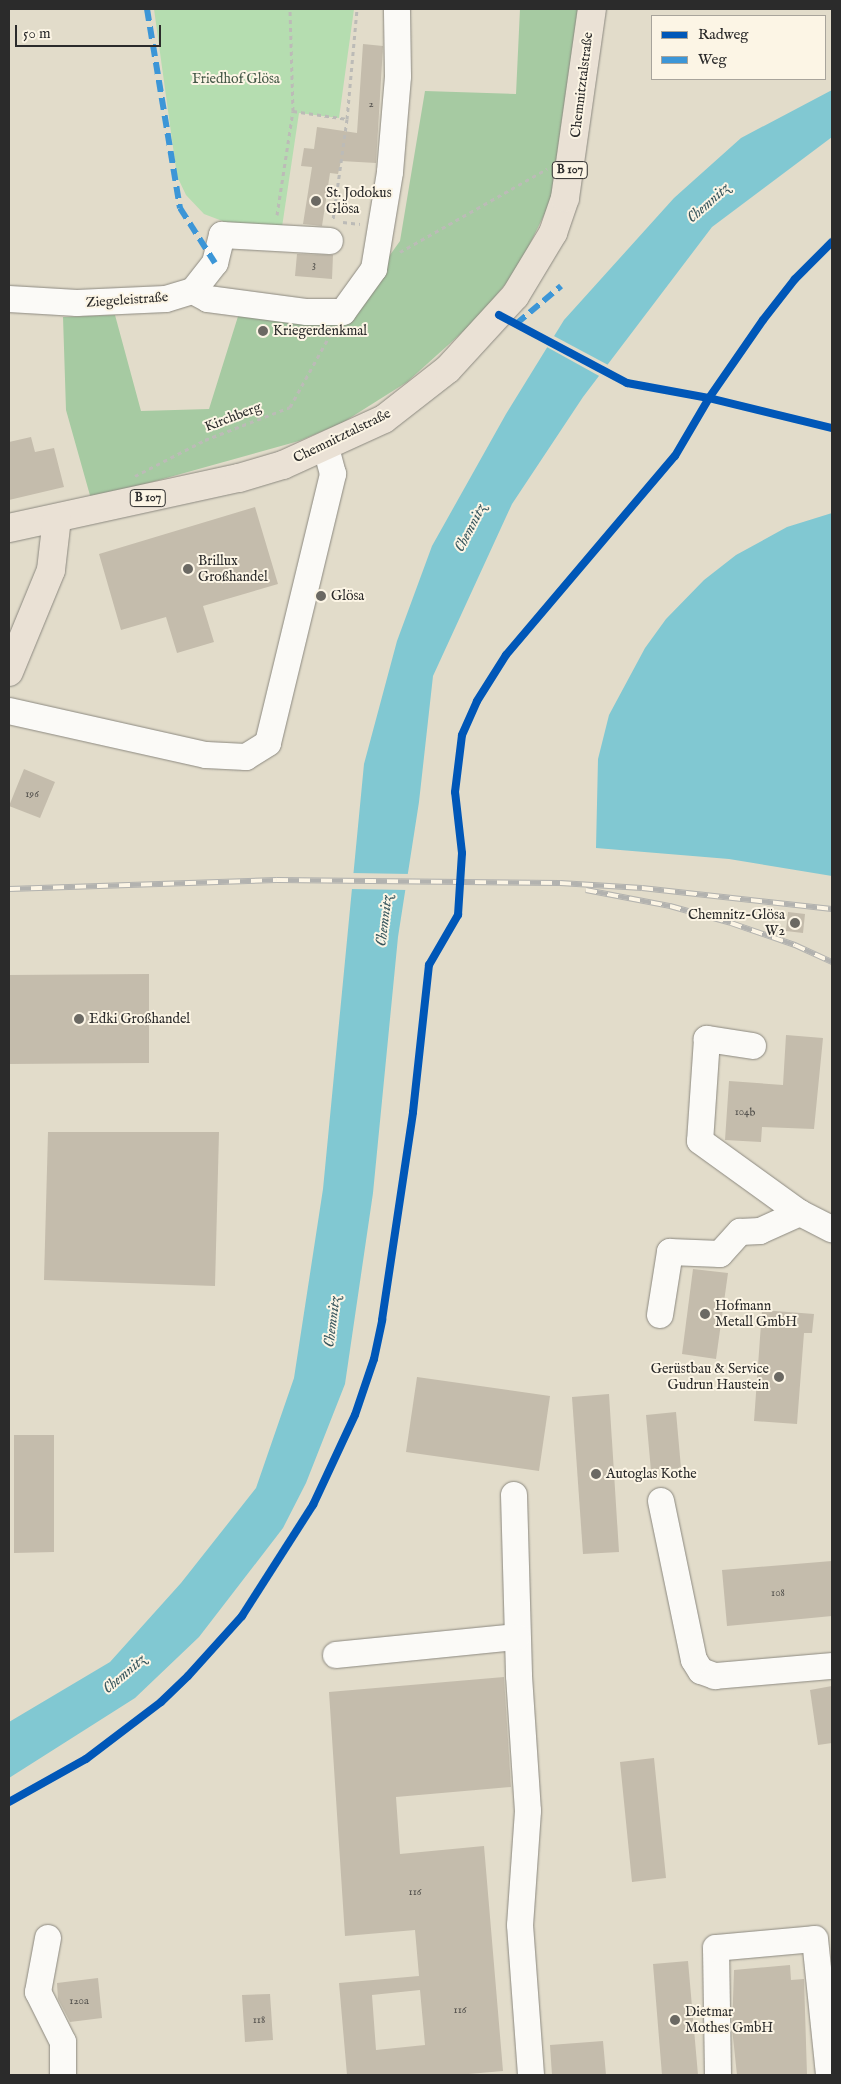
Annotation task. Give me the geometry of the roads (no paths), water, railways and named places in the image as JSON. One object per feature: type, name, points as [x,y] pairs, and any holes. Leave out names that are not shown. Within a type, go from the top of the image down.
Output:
[{"type":"main road","name":"Chemnitztalstraße","points":[[9,528],[239,478],[326,447],[384,419],[429,385],[504,309],[533,269],[552,233],[565,198],[573,153],[592,9]]},
{"type":"main road","points":[[9,672],[52,570],[57,518]]},
{"type":"street","points":[[330,242],[222,235],[215,263],[193,291],[208,300],[307,312],[342,312],[374,269],[390,163],[398,76],[397,9]]},
{"type":"street","name":"Ziegeleistraße","points":[[9,299],[77,303],[166,299],[193,291]]},
{"type":"street","points":[[9,711],[206,755],[246,757],[268,743],[333,474],[326,447]]},
{"type":"street","points":[[753,1046],[707,1039],[700,1141],[800,1213],[832,1229]]},
{"type":"street","points":[[660,1315],[670,1252],[720,1254],[740,1232],[760,1231],[800,1213]]},
{"type":"street","points":[[514,1495],[517,1637],[528,1810],[520,1925],[531,2075]]},
{"type":"street","points":[[661,1501],[694,1660],[701,1671],[715,1676],[832,1666]]},
{"type":"street","points":[[336,1655],[517,1637]]},
{"type":"street","points":[[48,1938],[38,1992],[63,2042],[63,2075]]},
{"type":"street","points":[[718,2075],[716,1948],[814,1939],[829,2075]]},
{"type":"water","name":"Chemnitz","points":[[832,90],[832,137],[712,227],[583,397],[512,504],[433,676],[419,802],[398,937],[373,1193],[345,1384],[306,1483],[283,1528],[199,1637],[135,1698],[9,1778],[9,1722],[110,1662],[181,1583],[256,1488],[294,1378],[323,1189],[364,764],[397,641],[432,546],[506,414],[564,320],[674,198],[741,138]]},
{"type":"water","points":[[832,513],[832,876],[729,859],[596,848],[598,759],[609,715],[645,648],[666,619],[704,580],[736,555],[787,527]]},
{"type":"railway","points":[[9,889],[277,880],[560,883],[642,888],[832,909]]},
{"type":"railway","points":[[586,890],[670,906],[731,923],[795,945],[832,962]]},
{"type":"place","name":"St. Jodokus Glösa","points":[[316,201]]},
{"type":"place","name":"Kriegerdenkmal","points":[[263,331]]},
{"type":"place","name":"Brillux Großhandel","points":[[188,569]]},
{"type":"place","name":"Glösa","points":[[321,596]]},
{"type":"place","name":"Chemnitz-Glösa W2","points":[[795,923]]},
{"type":"place","name":"Edki Großhandel","points":[[79,1019]]},
{"type":"place","name":"Hofmann Metall GmbH","points":[[705,1314]]},
{"type":"place","name":"Gerüstbau & Service Gudrun Haustein","points":[[779,1377]]},
{"type":"place","name":"Autoglas Kothe","points":[[596,1474]]},
{"type":"place","name":"Dietmar Mothes GmbH","points":[[675,2020]]},
{"type":"park label","name":"Friedhof Glösa","points":[[236,79]]}]
